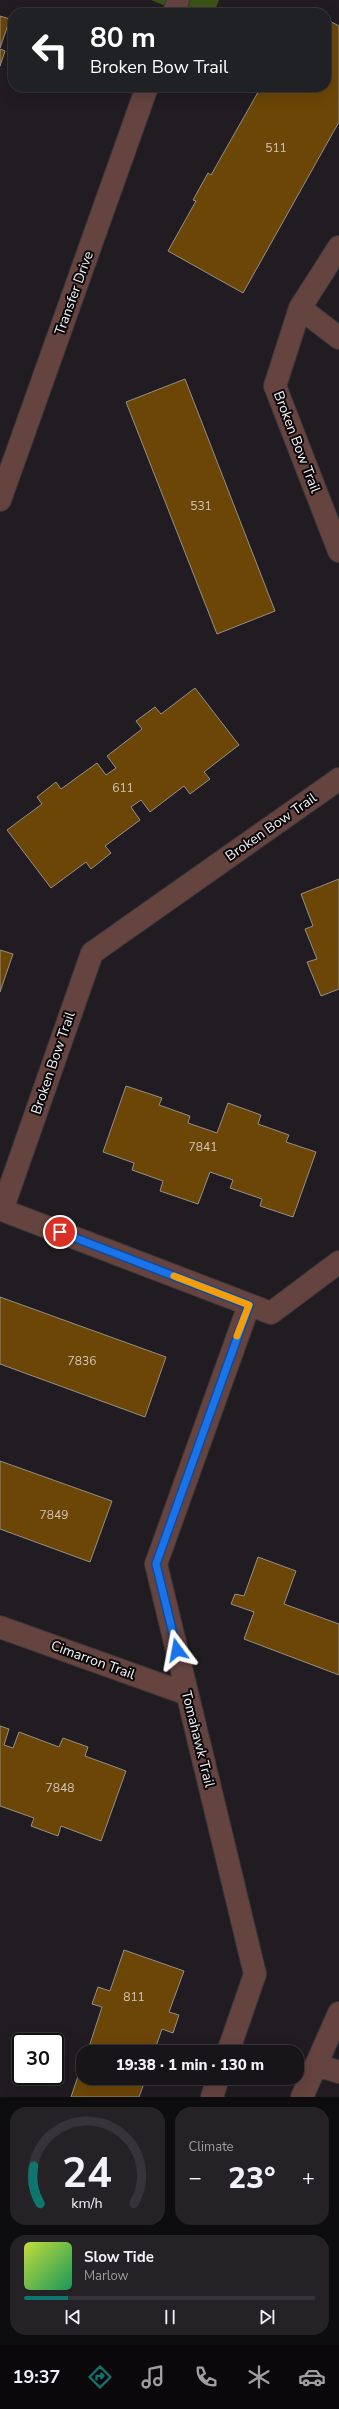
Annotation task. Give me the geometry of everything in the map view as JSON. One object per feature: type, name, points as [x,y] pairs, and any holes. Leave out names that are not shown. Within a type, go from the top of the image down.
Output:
[{"type":"street","name":"Transfer Drive","points":[[0,500],[145,92]]},
{"type":"street","name":"Broken Bow Trail","points":[[339,247],[300,308],[275,386],[339,551]]},
{"type":"street","points":[[300,308],[339,338]]},
{"type":"street","name":"Broken Bow Trail","points":[[249,1305],[2,1210],[92,953],[339,779]]},
{"type":"street","points":[[249,1305],[271,1313],[339,1262]]},
{"type":"street","name":"Tomahawk Trail","points":[[230,2045],[255,1974],[156,1564],[249,1305]]},
{"type":"street","name":"Cimarron Trail","points":[[0,1627],[187,1694]]},
{"type":"street","points":[[302,2097],[339,2013]]},
{"type":"street","points":[[317,2064],[339,2072]]},
{"type":"street","points":[[212,2097],[216,2085]]},
{"type":"green space","points":[[151,0],[219,0],[216,8],[170,8]]},
{"type":"building","points":[[0,16],[8,18],[8,25],[0,48]]},
{"type":"building","points":[[331,22],[339,26],[339,122],[243,293],[168,251],[196,201],[193,200],[208,173],[211,175],[258,92],[331,92]]},
{"type":"building","points":[[0,49],[5,51],[0,66]]},
{"type":"building","points":[[185,379],[275,611],[217,634],[126,402]]},
{"type":"building","points":[[195,688],[239,745],[204,772],[210,779],[190,794],[184,786],[150,812],[141,800],[131,807],[140,820],[105,846],[111,853],[91,869],[86,862],[51,888],[7,830],[42,804],[37,797],[56,782],[61,789],[97,763],[106,775],[116,768],[107,756],[142,729],[136,721],[155,707],[161,714]]},
{"type":"building","points":[[339,879],[339,989],[321,996],[307,962],[317,959],[305,929],[313,926],[301,894]]},
{"type":"building","points":[[0,950],[13,954],[0,992]]},
{"type":"building","points":[[126,1086],[162,1098],[159,1105],[190,1116],[188,1123],[217,1133],[228,1103],[261,1115],[258,1124],[289,1135],[286,1142],[316,1152],[293,1217],[260,1206],[262,1199],[230,1188],[233,1180],[210,1172],[198,1204],[160,1191],[163,1181],[132,1170],[134,1163],[103,1152]]},
{"type":"building","points":[[0,1297],[166,1357],[145,1417],[0,1364]]},
{"type":"building","points":[[0,1461],[112,1501],[90,1562],[0,1529]]},
{"type":"building","points":[[258,1557],[296,1571],[284,1604],[339,1624],[339,1675],[244,1639],[254,1612],[231,1604],[235,1594],[244,1596]]},
{"type":"building","points":[[0,1726],[9,1729],[4,1745],[13,1748],[19,1732],[59,1747],[63,1738],[88,1747],[85,1756],[126,1771],[101,1841],[61,1826],[58,1836],[31,1826],[34,1818],[0,1806]]},
{"type":"building","points":[[124,1950],[184,1971],[169,2012],[179,2015],[173,2033],[162,2029],[156,2045],[90,2045],[102,2007],[92,2004],[98,1987],[110,1991]]},
{"type":"building","points":[[76,2082],[76,2085],[143,2086],[139,2097],[71,2097]]},
{"type":"slow traffic","points":[[174,1276],[249,1305],[237,1336]]},
{"type":"route","points":[[60,1232],[249,1305],[156,1564],[177,1650]]}]
